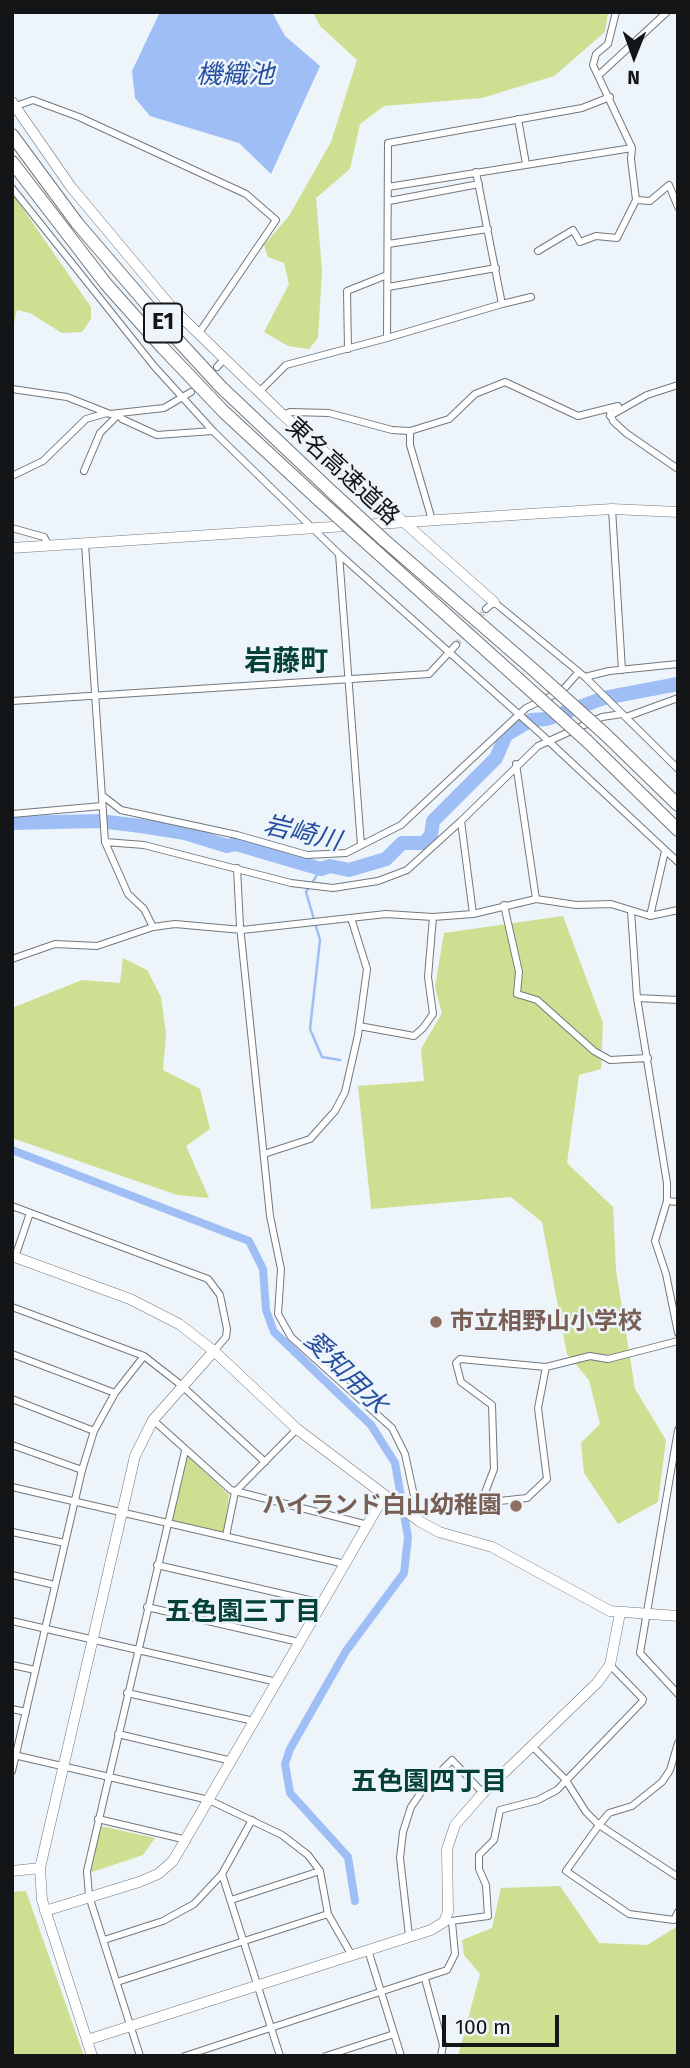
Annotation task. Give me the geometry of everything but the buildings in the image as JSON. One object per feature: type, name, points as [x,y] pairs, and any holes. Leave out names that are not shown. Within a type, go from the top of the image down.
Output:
[{"type":"highway","name":"東名高速道路","points":[[12,135],[77,223],[221,387],[384,540],[536,672],[678,804]]},
{"type":"highway","name":"東名高速道路","points":[[12,162],[106,284],[224,412],[587,741],[678,830]]},
{"type":"street","points":[[538,251],[573,230],[580,242],[596,236],[617,238],[636,200],[632,148],[600,74],[593,65],[596,54],[608,44],[616,12]]},
{"type":"street","points":[[600,74],[667,12]]},
{"type":"street","points":[[387,338],[387,147],[391,141],[582,108],[610,97]]},
{"type":"street","points":[[199,333],[275,220],[246,194],[79,117],[33,100],[14,104],[77,195],[144,277],[199,333],[283,415],[404,522],[490,606],[577,674],[585,677],[678,769]]},
{"type":"street","points":[[519,119],[526,164]]},
{"type":"street","points":[[388,187],[632,148]]},
{"type":"street","points":[[476,172],[502,303]]},
{"type":"street","points":[[389,201],[479,184]]},
{"type":"street","points":[[636,200],[650,201],[669,186],[678,207]]},
{"type":"street","points":[[12,188],[181,398],[339,554],[542,735],[678,862]]},
{"type":"street","points":[[387,244],[488,229]]},
{"type":"street","points":[[388,287],[496,268]]},
{"type":"street","points":[[348,349],[347,291],[387,275]]},
{"type":"street","points":[[259,392],[285,365],[531,297]]},
{"type":"street","points":[[218,367],[225,358]]},
{"type":"street","points":[[283,415],[289,412],[329,413],[392,430],[410,431],[449,419],[475,394],[505,382],[578,416],[609,413],[647,395],[678,385]]},
{"type":"street","points":[[12,389],[66,397],[107,414]]},
{"type":"street","points":[[12,476],[43,461],[86,419],[164,408],[191,392]]},
{"type":"street","points":[[609,413],[618,405]]},
{"type":"street","points":[[609,413],[626,433],[678,469]]},
{"type":"street","points":[[119,414],[122,419],[157,435],[214,431]]},
{"type":"street","points":[[84,471],[100,433],[119,414]]},
{"type":"street","points":[[410,431],[410,445],[432,520]]},
{"type":"street","points":[[612,509],[622,670]]},
{"type":"street","points":[[12,548],[612,509],[678,512]]},
{"type":"street","points":[[12,528],[44,537],[48,544]]},
{"type":"street","points":[[85,544],[105,842],[128,894],[144,909],[153,927]]},
{"type":"street","points":[[339,554],[361,845]]},
{"type":"street","points":[[12,701],[349,677],[429,674],[456,645]]},
{"type":"street","points":[[585,677],[678,664]]},
{"type":"street","points":[[103,796],[121,810],[236,835],[307,855],[338,854],[361,845],[410,818],[522,717],[526,708],[562,691],[577,674]]},
{"type":"street","points":[[105,842],[144,845],[312,888],[360,886],[407,870],[461,821],[516,764],[548,741],[601,717],[622,714],[678,698]]},
{"type":"street","points":[[516,764],[536,899]]},
{"type":"street","points":[[12,814],[102,807]]},
{"type":"street","points":[[461,821],[474,914]]},
{"type":"street","points":[[650,916],[665,850]]},
{"type":"street","points":[[237,869],[270,1216],[281,1269],[278,1303],[281,1324],[291,1337],[392,1428],[405,1454],[418,1520]]},
{"type":"street","points":[[12,959],[55,944],[97,946],[153,927],[175,924],[242,930],[386,914],[433,917],[474,914],[536,899],[576,905],[611,904],[650,916],[678,910]]},
{"type":"street","points":[[504,905],[519,972],[517,994],[537,1000],[594,1051],[610,1060],[648,1058]]},
{"type":"street","points":[[631,911],[637,998],[667,1183],[667,1201],[655,1232],[655,1241],[666,1274],[678,1333]]},
{"type":"street","points":[[359,1026],[414,1036],[433,1014],[428,967],[433,917]]},
{"type":"street","points":[[264,1154],[310,1139],[335,1111],[345,1092],[359,1026],[366,969],[351,918]]},
{"type":"street","points":[[637,998],[678,1000]]},
{"type":"street","points":[[667,1201],[678,1202]]},
{"type":"street","points":[[12,1206],[208,1279],[220,1295],[227,1329],[214,1351],[181,1385],[153,1420],[135,1456],[40,1868],[45,1911],[92,2056]]},
{"type":"street","points":[[30,1213],[13,1259],[155,1310],[214,1351],[297,1429],[418,1520],[439,1532],[492,1547],[587,1601],[620,1613],[678,1616]]},
{"type":"street","points":[[12,1307],[144,1356],[181,1385],[265,1462]]},
{"type":"street","points":[[546,1367],[538,1408],[547,1479],[527,1498],[481,1503],[494,1469],[492,1405],[489,1400],[466,1387],[456,1363],[460,1359],[546,1367],[590,1356],[608,1359],[678,1341]]},
{"type":"street","points":[[12,1354],[116,1393]]},
{"type":"street","points":[[12,1771],[82,1470],[94,1431],[116,1393],[144,1356]]},
{"type":"street","points":[[12,1399],[94,1431]]},
{"type":"street","points":[[153,1420],[185,1451],[235,1492],[368,1525]]},
{"type":"street","points":[[226,1536],[235,1492],[297,1429]]},
{"type":"street","points":[[678,1430],[640,1653],[678,1694]]},
{"type":"street","points":[[12,1445],[82,1470]]},
{"type":"street","points":[[140,2056],[89,1896],[87,1871],[185,1451]]},
{"type":"street","points":[[12,1487],[345,1564]]},
{"type":"street","points":[[45,1911],[158,1874],[173,1861],[384,1496]]},
{"type":"street","points":[[12,1531],[65,1543]]},
{"type":"street","points":[[157,1565],[322,1603]]},
{"type":"street","points":[[12,1575],[55,1585]]},
{"type":"street","points":[[147,1608],[299,1642]]},
{"type":"street","points":[[185,2056],[447,1970],[453,1961],[448,1922],[449,1840],[460,1818],[483,1793],[597,1683],[610,1665],[620,1613]]},
{"type":"street","points":[[12,1620],[277,1682]]},
{"type":"street","points":[[12,1665],[35,1670]]},
{"type":"street","points":[[87,2040],[431,1930],[448,1922],[488,1916],[486,1885],[479,1869],[479,1855],[494,1840],[500,1810],[538,1800],[557,1790],[642,1702],[643,1699],[610,1665]]},
{"type":"street","points":[[127,1693],[254,1721]]},
{"type":"street","points":[[12,1709],[26,1712]]},
{"type":"street","points":[[118,1734],[233,1761]]},
{"type":"street","points":[[678,1743],[663,1782],[632,1806],[609,1813],[566,1871],[629,1914],[674,1920],[678,1912]]},
{"type":"street","points":[[532,1746],[565,1779],[586,1812],[599,1825],[678,1877]]},
{"type":"street","points":[[14,1755],[209,1800],[282,1835],[308,1856],[320,1871],[328,1914],[351,1954]]},
{"type":"street","points":[[408,1936],[400,1858],[402,1832],[411,1807],[424,1787],[452,1760],[483,1793]]},
{"type":"street","points":[[98,1819],[187,1840]]},
{"type":"street","points":[[104,1940],[176,1915],[194,1904],[222,1874],[252,1821]]},
{"type":"street","points":[[12,1871],[40,1868]]},
{"type":"street","points":[[231,1900],[320,1871]]},
{"type":"street","points":[[222,1874],[280,2056]]},
{"type":"street","points":[[117,1982],[328,1914]]},
{"type":"street","points":[[368,1950],[401,2056]]},
{"type":"street","points":[[425,1979],[443,2045],[441,2056]]},
{"type":"street","points":[[326,2056],[394,2034]]},
{"type":"green space","points":[[313,12],[608,12],[605,32],[554,76],[482,98],[384,106],[360,124],[350,169],[316,198],[322,271],[318,338],[309,349],[288,346],[264,332],[289,284],[284,263],[268,257],[264,245],[289,216],[331,142],[357,60],[320,26]]},
{"type":"green space","points":[[12,193],[91,307],[91,319],[82,332],[62,333],[30,313],[17,310],[12,332]]},
{"type":"green space","points":[[563,916],[603,1023],[601,1069],[579,1075],[567,1163],[613,1207],[616,1270],[635,1389],[666,1440],[658,1502],[618,1524],[584,1473],[581,1443],[600,1424],[589,1380],[567,1354],[542,1222],[511,1197],[371,1209],[358,1086],[424,1081],[421,1049],[442,1013],[435,987],[444,933]]},
{"type":"green space","points":[[123,958],[147,970],[161,997],[166,1034],[163,1070],[200,1089],[210,1129],[186,1146],[209,1198],[177,1195],[12,1138],[12,1008],[82,980],[120,983]]},
{"type":"green space","points":[[187,1455],[229,1495],[224,1533],[171,1521]]},
{"type":"green space","points":[[101,1826],[155,1838],[143,1855],[89,1873]]},
{"type":"green space","points":[[560,1886],[599,1943],[647,1945],[678,1926],[676,2056],[458,2056],[480,1974],[464,1955],[462,1940],[492,1928],[501,1888]]},
{"type":"green space","points":[[26,1891],[84,2056],[12,2056],[12,1892]]},
{"type":"water","name":"機織池","points":[[160,12],[272,12],[285,36],[320,66],[271,174],[239,143],[150,116],[135,98],[132,71]]},
{"type":"waterway","name":"岩崎川","points":[[12,823],[99,821],[141,826],[185,833],[227,846],[236,844],[321,869],[330,866],[349,870],[386,859],[402,843],[424,843],[431,835],[433,821],[496,758],[506,735],[531,720],[547,719],[604,698],[678,684]]},
{"type":"waterway","points":[[321,869],[306,892],[320,940],[310,1029],[322,1057],[340,1060]]},
{"type":"waterway","name":"愛知用水","points":[[12,1150],[249,1241],[263,1269],[266,1310],[274,1332],[371,1425],[395,1463],[408,1537],[404,1573],[346,1651],[290,1749],[285,1764],[290,1793],[348,1857],[355,1901]]},
{"type":"tunnel","points":[[456,645],[486,609]]},
{"type":"place","name":"市立相野山小学校","points":[[436,1322]]},
{"type":"place","name":"ハイランド白山幼稚園","points":[[516,1506]]},
{"type":"district","name":"岩藤町","points":[[286,662]]},
{"type":"district","name":"五色園三丁目","points":[[243,1613]]},
{"type":"district","name":"五色園四丁目","points":[[429,1783]]}]
